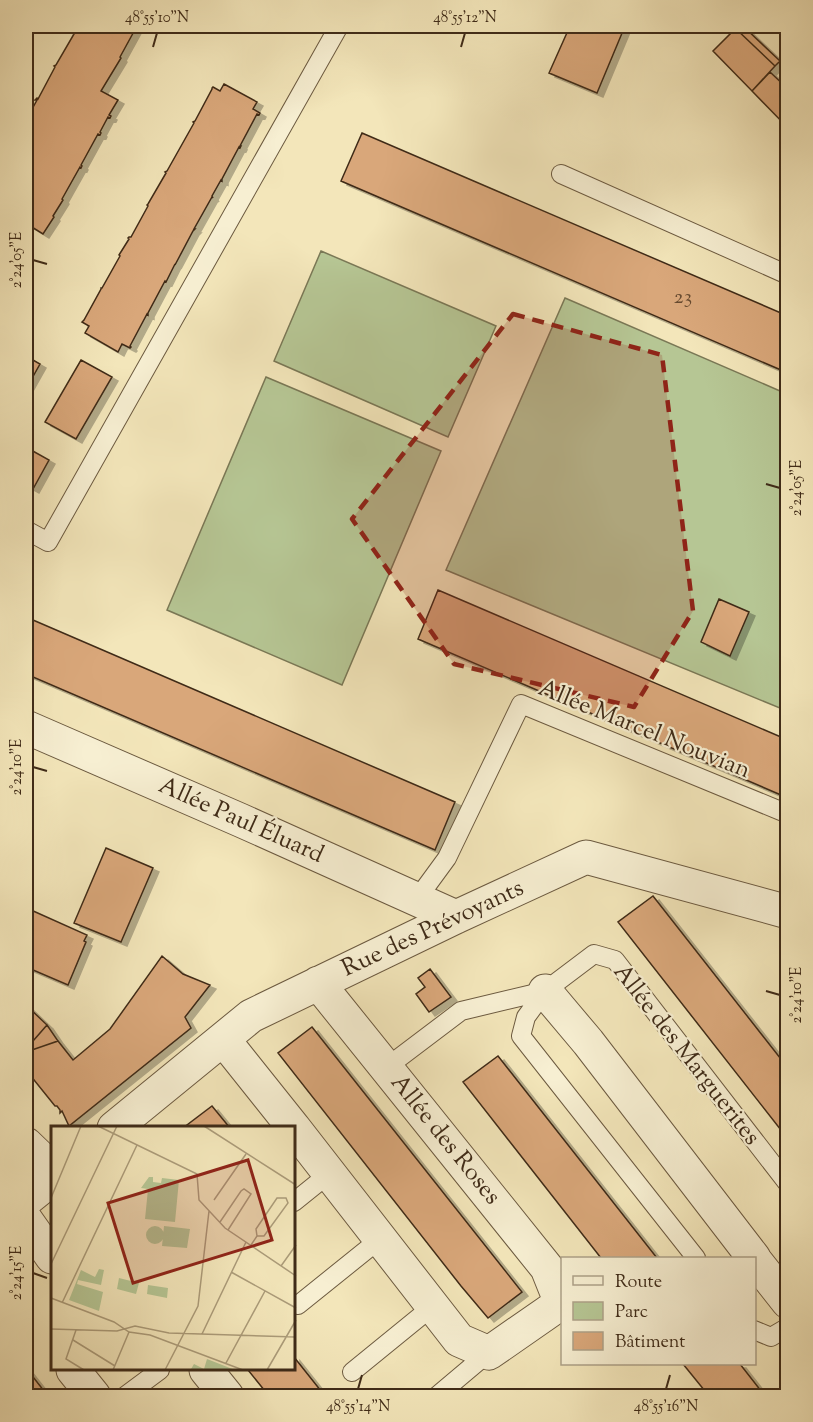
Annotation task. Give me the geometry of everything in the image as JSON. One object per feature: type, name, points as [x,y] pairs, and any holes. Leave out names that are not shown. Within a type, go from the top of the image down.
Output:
[{"type":"street","name":"Allée Paul Éluard","points":[[26,727],[456,917]]},
{"type":"street","name":"Rue des Prévoyants","points":[[116,1126],[251,1016],[586,857],[788,912]]},
{"type":"street","name":"Allée des Roses","points":[[318,983],[547,1268],[561,1303]]},
{"type":"street","points":[[545,991],[588,1042],[752,1257]]},
{"type":"street","points":[[223,1039],[292,1126]]},
{"type":"street","points":[[296,1130],[459,1340],[488,1353],[561,1303]]},
{"type":"street","points":[[26,1144],[51,1168]]},
{"type":"street","points":[[26,1200],[51,1180]]},
{"type":"street","points":[[26,1220],[51,1256]]},
{"type":"street","points":[[756,1262],[788,1302]]},
{"type":"street","points":[[74,1371],[94,1396]]},
{"type":"street","points":[[207,1371],[227,1396]]},
{"type":"lane","points":[[26,530],[48,542],[339,26]]},
{"type":"lane","points":[[561,174],[788,275]]},
{"type":"lane","name":"Allée Marcel Nouvian","points":[[417,899],[447,858],[521,704],[788,813]]},
{"type":"lane","name":"Allée des Marguerites","points":[[695,1257],[521,1036],[526,1017],[545,991],[594,954],[615,960],[788,1184]]},
{"type":"lane","name":"Allée des Marguerites","points":[[387,1067],[460,1011],[545,991]]},
{"type":"lane","points":[[296,1200],[330,1173]]},
{"type":"lane","points":[[298,1305],[380,1239]]},
{"type":"lane","points":[[352,1372],[433,1306]]},
{"type":"lane","points":[[756,1331],[771,1337],[788,1327]]},
{"type":"lane","points":[[437,1396],[488,1353]]},
{"type":"lane","points":[[125,1396],[159,1371]]},
{"type":"highlighted area","points":[[513,314],[662,355],[693,611],[634,707],[454,664],[352,519]]},
{"type":"green space","points":[[321,251],[496,326],[448,437],[274,361]]},
{"type":"green space","points":[[565,298],[787,394],[787,711],[446,570]]},
{"type":"green space","points":[[266,377],[441,451],[342,685],[167,610]]},
{"type":"building","points":[[79,26],[137,26],[101,91],[118,100],[109,115],[111,116],[108,117],[100,135],[98,134],[43,234],[27,224],[26,227],[26,120],[37,100],[35,100],[38,99],[54,66],[74,34],[72,33]]},
{"type":"building","points":[[570,26],[625,26],[597,93],[549,73]]},
{"type":"building","points":[[735,26],[743,26],[780,61],[775,66]]},
{"type":"building","points":[[734,27],[775,66],[752,91],[713,51],[734,30]]},
{"type":"building","points":[[770,72],[788,89],[788,128],[752,91]]},
{"type":"building","points":[[224,84],[257,102],[253,109],[260,113],[257,114],[131,347],[122,344],[118,352],[85,333],[89,326],[82,322],[212,88],[220,91]]},
{"type":"building","points":[[362,133],[788,316],[788,373],[341,181]]},
{"type":"building","points":[[26,356],[40,364],[26,389]]},
{"type":"building","points":[[81,360],[112,377],[76,439],[45,422]]},
{"type":"building","points":[[31,450],[49,460],[33,489],[26,485],[26,459]]},
{"type":"building","points":[[438,590],[788,740],[788,798],[418,639]]},
{"type":"building","points":[[719,599],[749,612],[730,656],[701,642]]},
{"type":"building","points":[[26,617],[455,802],[435,850],[26,674]]},
{"type":"building","points":[[106,848],[153,868],[121,942],[74,923]]},
{"type":"building","points":[[653,896],[788,1068],[788,1139],[618,922]]},
{"type":"building","points":[[31,910],[87,935],[68,985],[26,967],[26,922]]},
{"type":"building","points":[[162,956],[183,974],[210,985],[185,1017],[191,1028],[69,1126],[62,1111],[60,1113],[57,1106],[26,1070],[26,1052],[58,1041],[73,1060],[110,1029]]},
{"type":"building","points":[[430,969],[451,997],[429,1012],[416,994],[425,987],[418,978]]},
{"type":"building","points":[[26,1005],[47,1025],[26,1049]]},
{"type":"building","points":[[47,1025],[58,1041],[26,1052],[26,1049]]},
{"type":"building","points":[[312,1027],[522,1292],[488,1318],[278,1053]]},
{"type":"building","points":[[498,1056],[656,1257],[600,1257],[463,1082]]},
{"type":"building","points":[[212,1106],[228,1126],[186,1126]]},
{"type":"building","points":[[296,1360],[325,1396],[269,1396],[249,1371],[296,1371]]},
{"type":"building","points":[[684,1365],[741,1365],[765,1396],[709,1396]]},
{"type":"building","points":[[26,1368],[48,1396],[26,1396]]}]
